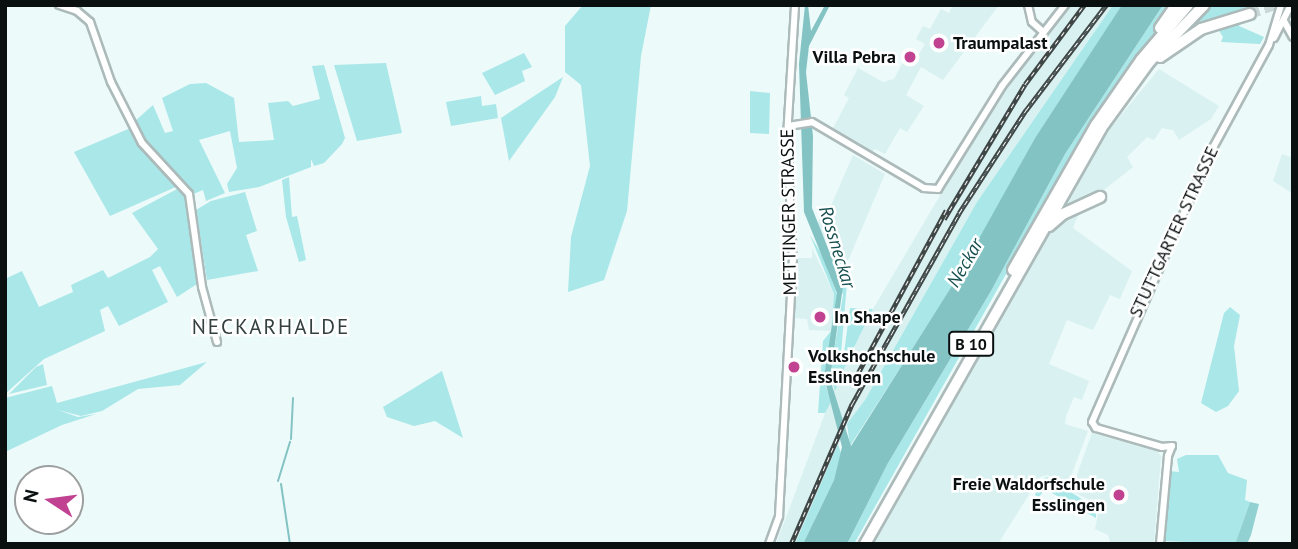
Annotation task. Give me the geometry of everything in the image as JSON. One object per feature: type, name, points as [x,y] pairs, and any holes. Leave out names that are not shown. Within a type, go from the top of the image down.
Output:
[{"type":"highway","points":[[1117,93],[1176,5]]},
{"type":"highway","name":"B 10","points":[[858,544],[912,440],[1117,93],[1188,5]]},
{"type":"highway","name":"B 10","points":[[865,544],[1115,107],[1157,52],[1204,5]]},
{"type":"highway","points":[[1115,107],[1153,64],[1182,40],[1218,22],[1250,14]]},
{"type":"highway","points":[[1037,240],[1060,216],[1100,197]]},
{"type":"street","points":[[59,5],[77,11],[90,22],[111,82],[144,145],[189,194],[202,287],[217,342]]},
{"type":"street","name":"METTINGER STRASSE","points":[[769,544],[779,516],[792,268],[788,112],[795,5]]},
{"type":"street","points":[[1028,5],[1032,22],[1043,32]]},
{"type":"street","points":[[788,126],[812,124],[933,190],[946,180],[997,93],[1065,5]]},
{"type":"street","points":[[1286,6],[1292,31]]},
{"type":"street","name":"STUTTGARTER STRASSE","points":[[1160,544],[1168,456],[1172,446],[1162,447],[1092,425],[1122,346],[1209,155],[1284,22],[1286,6]]},
{"type":"street","name":"STUTTGARTER STRASSE","points":[[1269,45],[1286,6]]},
{"type":"street","points":[[1276,27],[1284,22],[1292,31]]},
{"type":"street","points":[[1276,35],[1292,31]]},
{"type":"street","points":[[788,112],[799,125]]},
{"type":"shaded area","points":[[583,5],[651,5],[641,56],[627,211],[604,280],[568,292],[571,237],[590,166],[581,85],[565,72],[565,26]]},
{"type":"shaded area","points":[[805,5],[808,5],[811,31],[825,5],[830,5],[809,46],[806,72],[813,136],[812,208],[843,286],[830,379],[851,446],[957,278],[1035,138],[1122,5],[1163,5],[1065,154],[991,291],[888,463],[847,544],[803,544],[834,480],[842,447],[824,377],[837,293],[804,212],[799,64]]},
{"type":"shaded area","points":[[953,5],[999,5],[943,80],[921,67],[906,95],[924,106],[907,132],[900,128],[885,154],[875,149],[871,154],[831,132],[849,98],[844,95],[858,68],[883,82],[894,79],[903,62],[911,66],[925,44],[916,39],[923,26],[930,29],[941,9],[949,13]]},
{"type":"shaded area","points":[[1069,5],[1113,5],[977,202],[865,400],[847,425],[795,544],[776,544],[839,376],[873,309],[997,99]]},
{"type":"shaded area","points":[[1113,5],[1122,6],[1035,138],[958,278],[850,446],[847,424],[865,400],[977,202]]},
{"type":"shaded area","points":[[1163,5],[1174,5],[1082,139],[854,544],[847,544],[888,463],[991,291],[1065,154]]},
{"type":"shaded area","points":[[1208,5],[1258,8],[1250,16],[1169,46]]},
{"type":"shaded area","points":[[1240,20],[1239,26],[1264,37],[1260,44],[1221,42],[1223,37],[1218,29]]},
{"type":"shaded area","points":[[524,53],[532,67],[522,71],[525,81],[495,95],[482,73]]},
{"type":"shaded area","points":[[386,63],[402,133],[357,141],[334,65]]},
{"type":"shaded area","points":[[324,65],[345,138],[342,144],[324,163],[314,166],[311,159],[311,167],[259,187],[229,192],[227,184],[237,168],[230,131],[199,140],[225,193],[206,201],[203,190],[191,195],[159,163],[135,121],[153,105],[165,133],[173,131],[162,98],[190,84],[206,83],[234,98],[239,142],[274,140],[268,103],[288,101],[293,106],[320,99],[312,66]]},
{"type":"shaded area","points":[[1159,69],[1219,106],[1211,119],[1179,140],[1173,130],[1162,128],[1154,140],[1147,137],[1127,157],[1133,167],[1096,196],[1059,213],[1090,153]]},
{"type":"shaded area","points":[[563,77],[555,97],[509,161],[501,118]]},
{"type":"shaded area","points":[[750,91],[770,93],[769,134],[750,133]]},
{"type":"shaded area","points":[[481,96],[482,106],[496,104],[498,118],[451,126],[446,102]]},
{"type":"shaded area","points":[[133,127],[151,160],[178,186],[110,216],[74,152]]},
{"type":"shaded area","points":[[1293,151],[1293,194],[1273,181],[1282,154],[1290,157]]},
{"type":"shaded area","points":[[853,155],[885,174],[842,275],[838,266],[842,261],[838,263],[817,225],[822,213],[827,215]]},
{"type":"shaded area","points":[[289,177],[292,217],[297,216],[306,260],[299,262],[286,217],[282,180]]},
{"type":"shaded area","points":[[179,188],[187,195],[197,284],[177,297],[160,266],[152,270],[168,302],[119,326],[108,306],[100,310],[105,331],[44,359],[5,394],[5,279],[22,271],[39,307],[73,292],[71,285],[103,270],[108,278],[150,257],[158,249],[132,213]]},
{"type":"shaded area","points":[[245,192],[257,231],[246,235],[258,271],[207,280],[196,210],[211,201]]},
{"type":"shaded area","points":[[1080,210],[1073,228],[1132,271],[1120,299],[1110,295],[1093,330],[1067,320],[1049,364],[1089,381],[1082,400],[1074,397],[1066,416],[1065,424],[1088,431],[1068,484],[1064,486],[1048,475],[1040,477],[998,544],[873,544],[1048,233]]},
{"type":"shaded area","points":[[810,235],[824,258],[838,297],[825,384],[831,402],[825,413],[818,413],[823,341],[831,331],[834,294]]},
{"type":"shaded area","points":[[812,248],[834,294],[831,331],[809,330],[807,319],[794,318],[798,258],[812,258]]},
{"type":"shaded area","points":[[829,249],[838,263],[843,261],[838,266],[847,283],[841,354],[849,357],[835,391],[830,376],[843,295]]},
{"type":"shaded area","points":[[1230,307],[1240,315],[1234,346],[1239,391],[1228,406],[1216,412],[1201,403],[1224,313]]},
{"type":"shaded area","points":[[850,308],[873,309],[851,353],[844,353]]},
{"type":"shaded area","points":[[207,362],[180,385],[138,389],[102,411],[81,416],[58,410],[78,417],[96,414],[62,425],[5,452],[5,398],[52,386],[57,403]]},
{"type":"shaded area","points":[[43,364],[47,385],[9,394],[36,367]]},
{"type":"shaded area","points":[[442,371],[463,438],[435,421],[414,426],[387,417],[383,407]]},
{"type":"shaded area","name":"Freie Waldorfschule Esslingen","points":[[1092,433],[1156,450],[1161,456],[1154,544],[1111,544],[1108,535],[1095,529],[1100,505],[1071,491]]},
{"type":"shaded area","points":[[838,444],[841,453],[834,480],[803,544],[795,544]]},
{"type":"shaded area","points":[[1186,455],[1218,455],[1228,473],[1247,480],[1245,500],[1250,502],[1235,544],[1163,541],[1169,471],[1179,472],[1177,459]]},
{"type":"shaded area","points":[[1047,477],[1096,508],[1096,518],[1045,489],[1039,497],[1035,495],[1040,480]]},
{"type":"shaded area","points":[[1250,502],[1259,504],[1251,535],[1247,544],[1235,544]]},
{"type":"waterway","points":[[291,439],[293,398]]},
{"type":"waterway","points":[[278,481],[290,442]]},
{"type":"waterway","points":[[281,484],[290,544]]},
{"type":"tunnel","points":[[1250,14],[1275,5]]},
{"type":"railway","points":[[944,219],[1025,84],[1084,5]]},
{"type":"railway","points":[[791,544],[852,404],[959,213],[1026,110],[1106,5]]},
{"type":"railway","points":[[858,373],[946,210]]},
{"type":"place","name":"Traumpalast","points":[[939,43]]},
{"type":"place","name":"Villa Pebra","points":[[910,57]]},
{"type":"place","name":"In Shape","points":[[820,317]]},
{"type":"place","name":"Volkshochschule Esslingen","points":[[794,367]]},
{"type":"place","name":"Freie Waldorfschule Esslingen","points":[[1119,495]]},
{"type":"district","name":"NECKARHALDE","points":[[271,327]]},
{"type":"water label","name":"Rossneckar","points":[[837,247]]},
{"type":"water label","name":"Neckar","points":[[965,263]]}]
